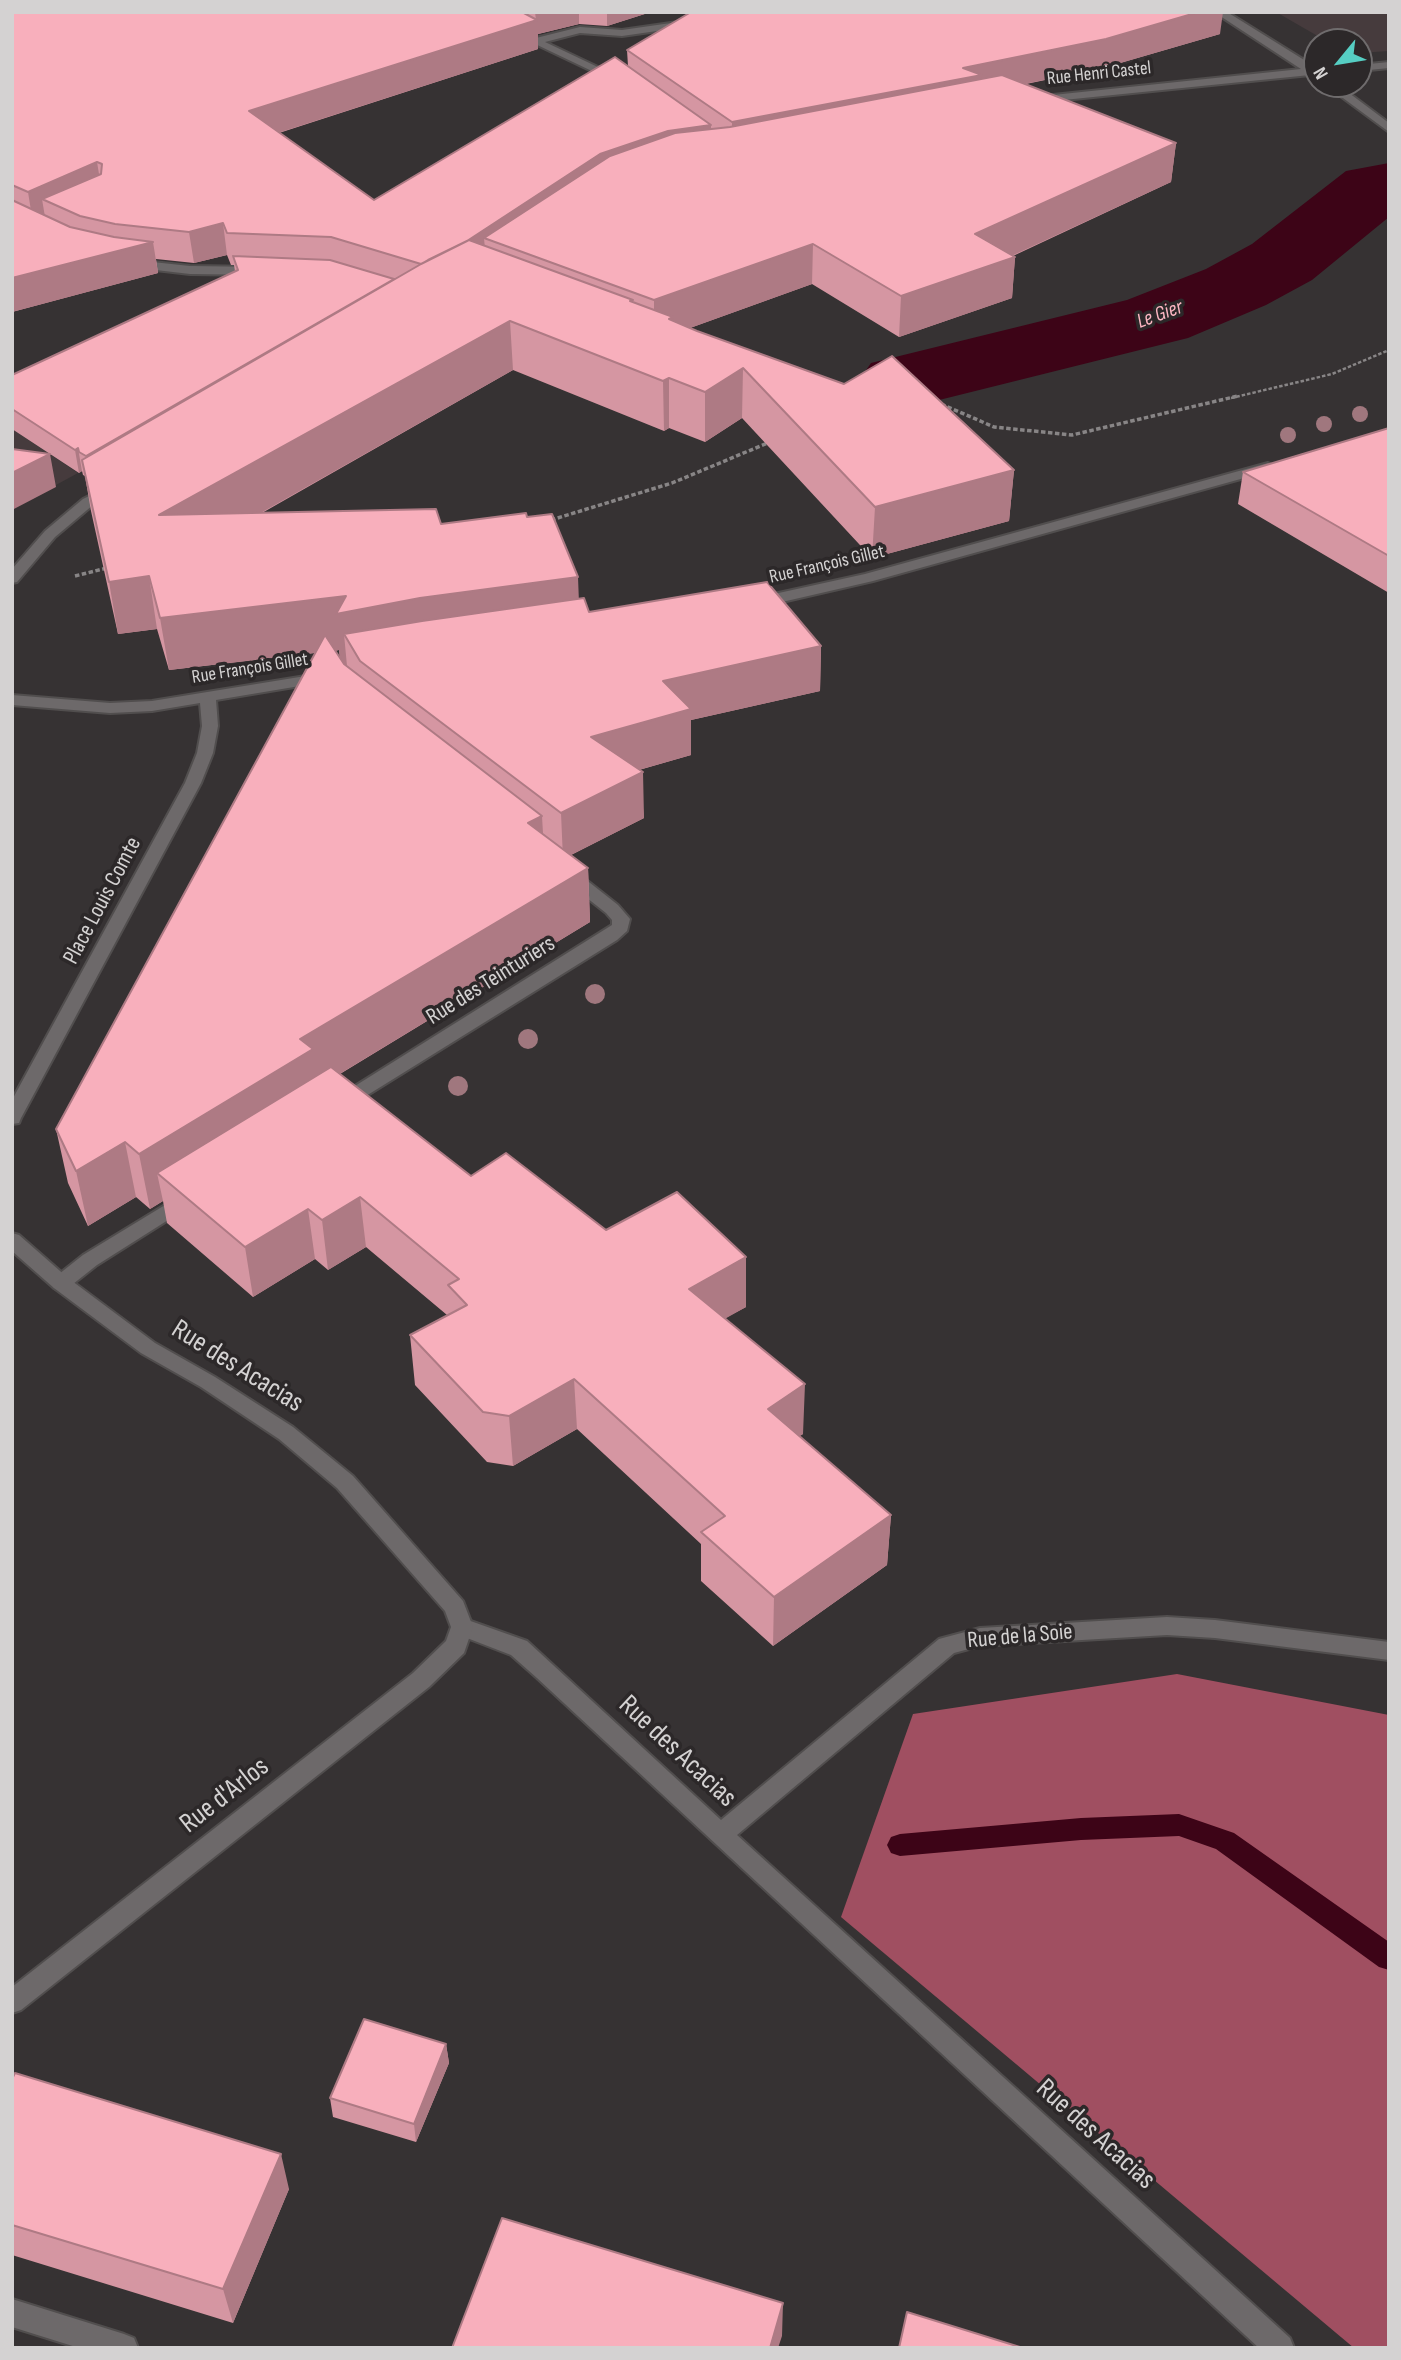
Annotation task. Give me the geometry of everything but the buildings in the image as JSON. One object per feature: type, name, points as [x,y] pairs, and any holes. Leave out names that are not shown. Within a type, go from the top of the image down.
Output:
[{"type":"street","points":[[473,12],[628,87]]},
{"type":"street","points":[[1219,12],[1303,65]]},
{"type":"street","points":[[535,41],[580,30],[622,33],[698,22]]},
{"type":"street","name":"Rue Henri Castel","points":[[1027,102],[1073,95],[1303,74]]},
{"type":"street","points":[[1348,98],[1389,130]]},
{"type":"street","points":[[119,262],[190,270],[272,271]]},
{"type":"street","name":"Rue François Gillet","points":[[740,606],[934,561],[1287,461]]},
{"type":"street","points":[[12,579],[24,562],[59,526],[88,502],[124,481]]},
{"type":"street","name":"Rue François Gillet","points":[[12,700],[110,708],[339,682]]},
{"type":"street","name":"Place Louis Comte","points":[[12,1118],[193,783],[205,753],[209,726],[208,698]]},
{"type":"street","name":"Rue des Teinturiers","points":[[318,1117],[611,936],[621,927],[621,919],[612,909],[557,866]]},
{"type":"street","points":[[61,1283],[90,1260],[201,1190]]},
{"type":"street","name":"Rue des Acacias","points":[[12,1240],[61,1283],[148,1348],[208,1382],[286,1433],[345,1482],[454,1607],[462,1627],[519,1648],[1280,2348]]},
{"type":"street","name":"Rue de la Soie","points":[[720,1835],[947,1646],[980,1637],[1167,1626],[1215,1629],[1389,1651]]},
{"type":"street","name":"Rue d'Arlos","points":[[12,2002],[421,1680],[456,1646],[462,1627]]},
{"type":"street","points":[[12,2313],[124,2348]]},
{"type":"path","points":[[933,401],[994,427],[1072,435],[1332,374],[1389,350]]},
{"type":"path","points":[[541,522],[672,483],[782,437]]},
{"type":"path","points":[[72,577],[113,568]]},
{"type":"shaded area","points":[[1276,12],[1389,12],[1389,51],[1373,52],[1373,28],[1304,28]]},
{"type":"shaded area","points":[[12,429],[78,473],[12,509]]},
{"type":"shaded area","points":[[1177,1674],[1389,1715],[1389,2348],[1354,2348],[841,1917],[913,1714]]},
{"type":"waterway","name":"Le Gier","points":[[903,382],[1157,319],[1236,287],[1282,262],[1375,188],[1389,187]]},
{"type":"waterway","points":[[900,1845],[1081,1829],[1179,1825],[1225,1841],[1389,1958]]}]
